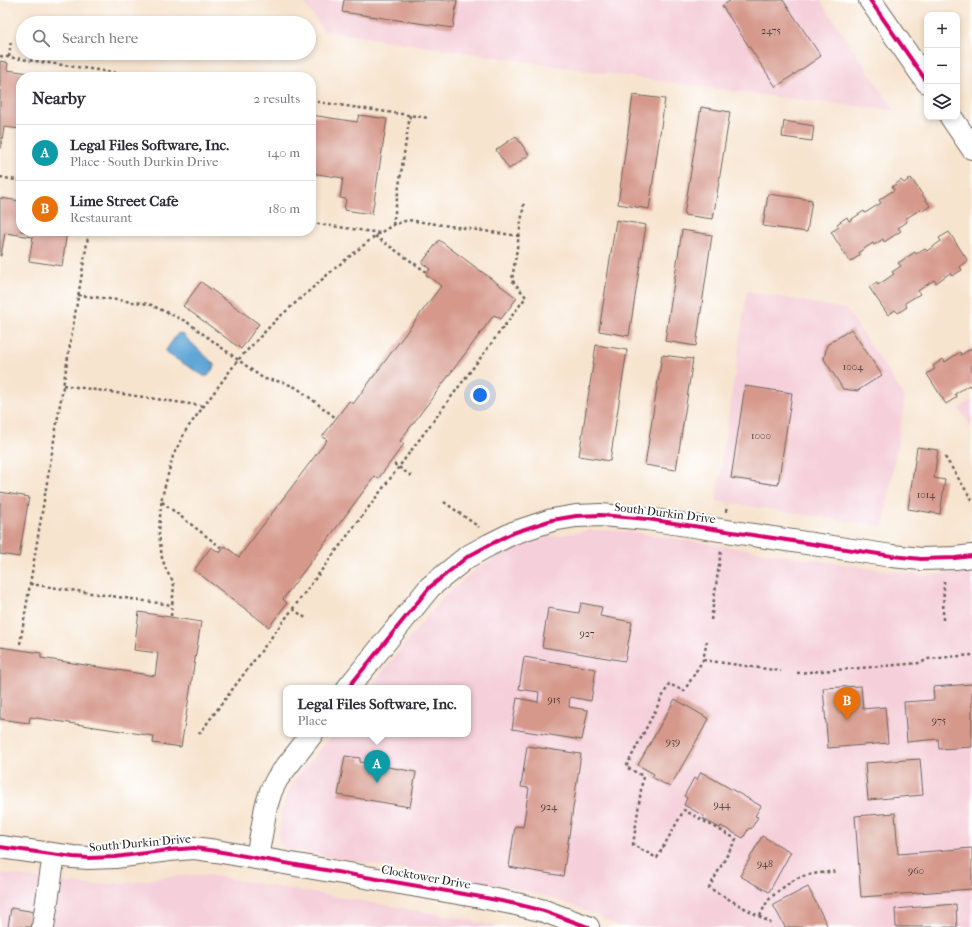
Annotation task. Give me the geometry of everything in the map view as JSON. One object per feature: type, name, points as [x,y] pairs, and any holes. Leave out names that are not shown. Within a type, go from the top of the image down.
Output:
[{"type":"street","points":[[870,0],[924,78]]},
{"type":"street","points":[[953,120],[972,148]]},
{"type":"street","name":"South Durkin Drive","points":[[350,685],[430,587],[467,557],[513,533],[552,520],[576,516],[601,515],[693,525],[892,556],[921,559],[972,556]]},
{"type":"street","points":[[257,858],[266,807],[271,791],[277,779],[310,737]]},
{"type":"street","name":"South Durkin Drive","points":[[0,847],[83,858],[108,858],[194,848],[257,858]]},
{"type":"street","points":[[43,927],[54,854]]},
{"type":"street","name":"Clocktower Drive","points":[[257,858],[516,904],[544,911],[588,927]]},
{"type":"path","points":[[9,57],[11,40]]},
{"type":"path","points":[[0,56],[16,58]]},
{"type":"path","points":[[30,60],[112,72]]},
{"type":"path","points":[[316,102],[429,118]]},
{"type":"path","points":[[393,225],[410,115]]},
{"type":"path","points":[[0,177],[16,179]]},
{"type":"path","points":[[199,734],[526,297],[512,280],[524,203]]},
{"type":"path","points":[[170,616],[174,586],[162,558],[159,528],[167,476],[173,456],[186,430],[238,360],[276,320],[334,269],[375,236],[393,225],[408,220],[519,236]]},
{"type":"path","points":[[316,224],[380,233]]},
{"type":"path","points":[[20,644],[88,236]]},
{"type":"path","points":[[375,236],[428,273]]},
{"type":"path","points":[[78,295],[149,304],[187,322],[264,379],[283,382],[297,388],[336,418]]},
{"type":"path","points":[[63,385],[203,406]]},
{"type":"path","points":[[945,457],[972,500]]},
{"type":"path","points":[[394,464],[413,477]]},
{"type":"path","points":[[162,502],[223,549]]},
{"type":"path","points":[[444,502],[482,530]]},
{"type":"path","points":[[711,620],[722,546]]},
{"type":"path","points":[[943,620],[944,575]]},
{"type":"path","points":[[30,584],[172,605]]},
{"type":"path","points":[[293,608],[307,619]]},
{"type":"path","points":[[707,641],[703,660],[684,691],[669,684],[626,768],[643,776],[633,845],[657,858],[684,810],[736,839],[710,888],[771,923]]},
{"type":"path","points":[[797,673],[921,663],[927,659],[972,655]]},
{"type":"path","points":[[703,660],[781,671]]},
{"type":"path","points":[[760,916],[768,901],[793,880],[810,874],[837,871]]},
{"type":"shaded area","points":[[302,0],[820,0],[895,111],[776,97],[588,71],[324,31],[316,20],[316,16],[313,16]]},
{"type":"shaded area","points":[[747,291],[846,309],[905,397],[884,527],[716,501]]},
{"type":"shaded area","points":[[972,400],[972,427],[959,409]]},
{"type":"shaded area","points":[[591,530],[623,531],[923,575],[972,572],[972,927],[620,927],[598,916],[552,898],[521,890],[284,849],[279,842],[278,836],[282,809],[292,783],[330,737],[471,737],[471,685],[371,685],[444,596],[476,569],[508,551],[549,537]]},
{"type":"shaded area","points":[[0,873],[59,882],[92,885],[135,882],[166,877],[208,875],[450,916],[500,927],[0,927]]},
{"type":"water","points":[[178,333],[182,334],[214,364],[214,367],[208,376],[204,376],[168,354],[166,350]]},
{"type":"building","points":[[344,0],[457,0],[453,28],[342,12]]},
{"type":"building","points":[[731,0],[783,0],[821,56],[776,87],[722,6]]},
{"type":"building","points":[[0,61],[8,63],[7,70],[22,72],[16,72],[16,128],[4,127],[0,148]]},
{"type":"building","points":[[633,95],[665,99],[649,209],[618,204]]},
{"type":"building","points":[[701,107],[730,112],[713,219],[684,215]]},
{"type":"building","points":[[359,115],[387,119],[372,214],[344,210],[346,199],[340,198],[343,178],[316,174],[316,116],[357,122]]},
{"type":"building","points":[[784,121],[814,126],[812,141],[782,137]]},
{"type":"building","points":[[516,136],[529,155],[509,169],[496,150]]},
{"type":"building","points":[[911,178],[930,206],[923,211],[921,209],[905,219],[907,222],[898,228],[901,231],[884,242],[883,239],[874,245],[873,243],[859,252],[860,255],[850,262],[831,232],[839,227],[837,224],[847,217],[849,221],[864,211],[865,213],[881,203],[879,200],[894,190],[892,187],[901,180],[904,183]]},
{"type":"building","points":[[768,194],[812,200],[807,232],[763,226]]},
{"type":"building","points":[[0,198],[16,200],[16,235],[5,233],[0,256]]},
{"type":"building","points":[[616,220],[646,225],[629,336],[599,331]]},
{"type":"building","points":[[682,230],[712,235],[696,346],[665,341]]},
{"type":"building","points":[[949,232],[968,261],[960,267],[962,270],[952,276],[950,273],[936,283],[934,280],[918,291],[920,294],[905,303],[907,307],[898,313],[895,310],[888,315],[869,287],[877,282],[878,285],[894,274],[892,272],[901,266],[898,263],[915,252],[916,254],[925,249],[927,251],[941,241],[939,238]]},
{"type":"building","points":[[26,236],[66,236],[62,266],[29,261],[33,237]]},
{"type":"building","points":[[439,240],[517,298],[501,319],[494,315],[400,441],[404,444],[378,479],[375,476],[283,599],[287,603],[269,627],[194,570],[211,547],[220,553],[225,546],[239,557],[327,440],[322,437],[349,401],[353,404],[441,286],[426,275],[430,269],[422,263]]},
{"type":"building","points":[[201,282],[259,324],[241,349],[183,306]]},
{"type":"building","points":[[851,329],[882,375],[857,391],[843,389],[824,359],[827,345]]},
{"type":"building","points":[[596,345],[627,350],[610,461],[579,456]]},
{"type":"building","points":[[972,348],[972,385],[970,387],[969,385],[955,394],[957,397],[946,404],[927,374],[935,369],[933,366],[943,359],[945,362],[960,352],[961,355]]},
{"type":"building","points":[[662,355],[693,359],[676,470],[645,465]]},
{"type":"building","points":[[745,386],[792,393],[778,485],[731,478]]},
{"type":"building","points":[[917,447],[938,450],[934,478],[945,480],[940,514],[908,509]]},
{"type":"building","points":[[0,492],[29,497],[19,557],[0,554]]},
{"type":"building","points":[[581,603],[602,607],[600,616],[632,622],[625,661],[542,647],[548,608],[579,613]]},
{"type":"building","points":[[139,612],[201,622],[181,747],[153,743],[154,736],[30,717],[29,723],[0,719],[0,647],[41,653],[41,658],[155,676],[158,653],[134,650]]},
{"type":"building","points":[[524,657],[596,669],[591,701],[570,697],[569,707],[588,710],[582,740],[512,729],[517,698],[538,702],[539,692],[519,689]]},
{"type":"building","points":[[972,684],[972,747],[939,749],[938,739],[907,742],[904,702],[934,700],[933,687]]},
{"type":"building","points":[[861,686],[863,709],[885,707],[888,743],[828,748],[823,688]]},
{"type":"building","points":[[675,699],[709,719],[670,787],[652,777],[654,774],[638,765]]},
{"type":"building","points":[[527,746],[581,754],[563,876],[509,867],[515,826],[523,827],[529,788],[521,787]]},
{"type":"building","points":[[345,756],[360,758],[360,762],[416,772],[410,807],[338,795]]},
{"type":"building","points":[[920,759],[923,795],[868,800],[865,763]]},
{"type":"building","points":[[701,772],[761,806],[755,816],[758,817],[751,829],[749,828],[743,838],[721,826],[720,828],[703,819],[704,816],[684,805],[687,798],[684,796],[694,778],[697,780]]},
{"type":"building","points":[[895,813],[898,854],[972,848],[972,889],[861,897],[855,816]]},
{"type":"building","points":[[762,836],[791,852],[769,892],[740,876]]},
{"type":"building","points":[[808,887],[828,927],[785,927],[773,905]]},
{"type":"building","points":[[956,904],[957,927],[896,927],[895,909]]},
{"type":"building","points":[[11,908],[42,913],[40,927],[8,927]]},
{"type":"cycle path","points":[[870,0],[924,78]]},
{"type":"cycle path","points":[[350,685],[430,587],[467,557],[513,533],[552,520],[576,516],[601,515],[647,519],[892,556],[921,559],[972,556]]},
{"type":"cycle path","points":[[0,847],[89,858],[115,857],[194,848],[516,904],[544,911],[588,927]]},
{"type":"place","name":"Lime Street Cafe","points":[[847,720]]},
{"type":"place","name":"Legal Files Software, Inc.","points":[[377,783]]}]
